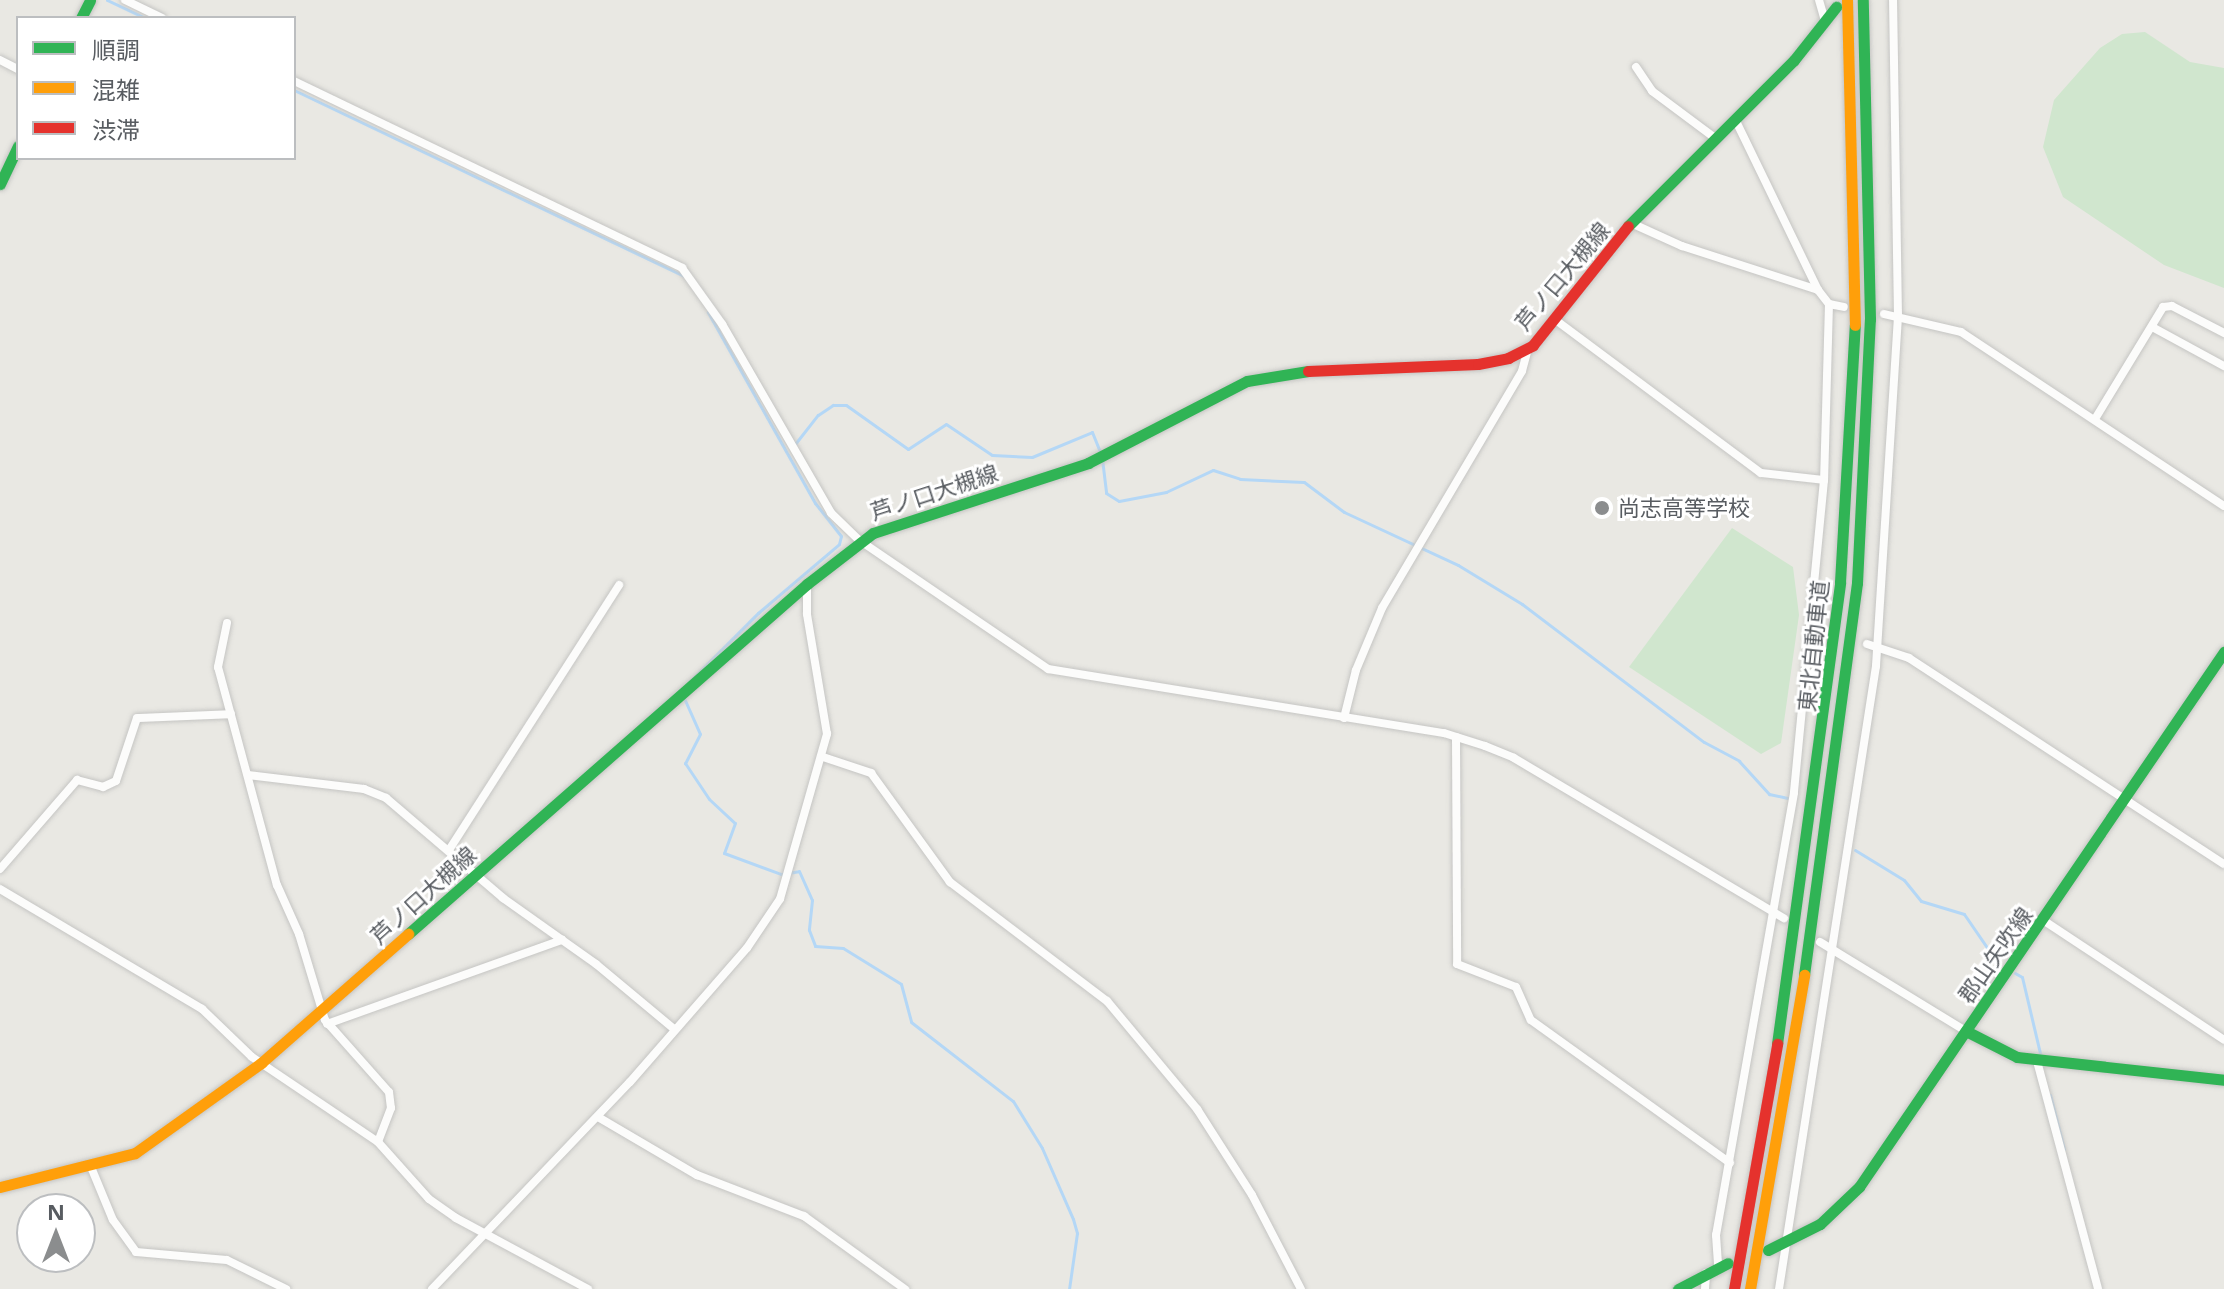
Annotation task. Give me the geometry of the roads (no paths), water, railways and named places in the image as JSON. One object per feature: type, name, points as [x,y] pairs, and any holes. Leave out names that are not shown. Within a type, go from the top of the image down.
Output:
[{"type":"main road","name":"東北自動車道","points":[[1750,1289],[1817,901],[1857,583],[1871,290],[1863,0]]},
{"type":"main road","name":"芦ノ口大槻線","points":[[0,1187],[91,1167],[147,1146],[325,1018],[475,874],[859,540],[915,516],[1088,463],[1247,381],[1320,369],[1478,364],[1528,349],[1557,321],[1631,223],[1735,119],[1842,4]]},
{"type":"main road","name":"東北自動車道","points":[[1734,1289],[1795,939],[1840,582],[1855,317],[1842,4]]},
{"type":"main road","points":[[0,184],[16,150]]},
{"type":"main road","name":"郡山矢吹線","points":[[1768,1250],[1820,1224],[1851,1197],[2224,652]]},
{"type":"main road","points":[[1966,1031],[1997,1050],[2037,1061],[2224,1080]]},
{"type":"main road","points":[[1678,1289],[1723,1265]]},
{"type":"street","points":[[125,0],[158,16]]},
{"type":"street","points":[[1819,0],[1825,21]]},
{"type":"street","points":[[1779,1289],[1835,950],[1878,647],[1898,316],[1893,0]]},
{"type":"street","points":[[1636,67],[1652,91],[1715,138]]},
{"type":"street","points":[[296,82],[682,268],[722,324],[825,505],[859,540],[1064,675],[1456,737],[1514,758],[1784,918]]},
{"type":"street","points":[[1723,1265],[1716,1235],[1794,793],[1824,480],[1829,304],[1818,290],[1735,119]]},
{"type":"street","points":[[1631,223],[1682,246],[1818,290]]},
{"type":"street","points":[[1829,304],[1844,307]]},
{"type":"street","points":[[2095,419],[2154,328],[2163,307],[2172,306],[2224,333]]},
{"type":"street","points":[[1884,314],[1961,332],[2224,506]]},
{"type":"street","points":[[1557,321],[1761,473],[1824,480]]},
{"type":"street","points":[[2154,328],[2224,366]]},
{"type":"street","points":[[1344,718],[1356,670],[1382,608],[1516,383],[1528,349]]},
{"type":"street","points":[[432,1289],[489,1234],[724,976],[780,899],[823,757],[827,713],[807,614],[807,584]]},
{"type":"street","points":[[449,850],[619,585]]},
{"type":"street","points":[[227,623],[218,667],[277,885],[299,934],[325,1018],[389,1092],[391,1108],[378,1142]]},
{"type":"street","points":[[1808,631],[1822,633]]},
{"type":"street","points":[[1867,644],[1909,658],[2224,864]]},
{"type":"street","points":[[0,869],[77,780],[103,787],[116,781],[137,718],[231,714]]},
{"type":"street","points":[[1456,737],[1457,964],[1516,987],[1531,1020],[1730,1163]]},
{"type":"street","points":[[823,757],[871,773],[950,882],[1107,1001],[1197,1109],[1252,1195],[1301,1289]]},
{"type":"street","points":[[248,775],[375,792],[674,1029]]},
{"type":"street","points":[[0,889],[202,1009],[261,1063],[378,1142],[429,1199],[588,1289]]},
{"type":"street","points":[[2043,920],[2224,1040]]},
{"type":"street","points":[[325,1018],[562,940]]},
{"type":"street","points":[[1820,942],[1966,1031]]},
{"type":"street","points":[[2037,1061],[2098,1289]]},
{"type":"street","points":[[598,1117],[697,1175],[804,1216],[905,1289]]},
{"type":"street","points":[[91,1167],[113,1220],[136,1252],[227,1260],[286,1289]]},
{"type":"street","points":[[1705,1289],[1706,1272]]},
{"type":"waterway","points":[[107,0],[141,16]]},
{"type":"waterway","points":[[296,91],[684,276]]},
{"type":"waterway","points":[[681,690],[758,613],[839,544],[841,536],[815,503],[708,312]]},
{"type":"waterway","points":[[795,444],[818,415],[833,405],[846,405],[908,449],[946,424],[992,455],[1032,457],[1092,432],[1100,452]]},
{"type":"waterway","points":[[1102,459],[1106,493],[1119,501],[1166,492],[1213,470],[1240,479],[1304,482],[1344,512],[1458,565],[1522,604],[1704,742],[1739,761],[1769,794],[1788,798]]},
{"type":"waterway","points":[[684,698],[700,734],[685,763],[709,799],[735,823],[724,853],[781,874],[799,871],[812,900],[809,930],[815,946],[843,948],[901,984],[911,1022],[1013,1101],[1042,1148],[1073,1219],[1077,1233],[1069,1289]]},
{"type":"waterway","points":[[1855,850],[1904,880],[1921,901],[1964,914],[1999,965]]},
{"type":"waterway","points":[[2015,973],[2022,977],[2040,1053]]},
{"type":"waterway","points":[[2050,1095],[2064,1149]]},
{"type":"place","name":"尚志高等学校","points":[[1602,508]]}]
